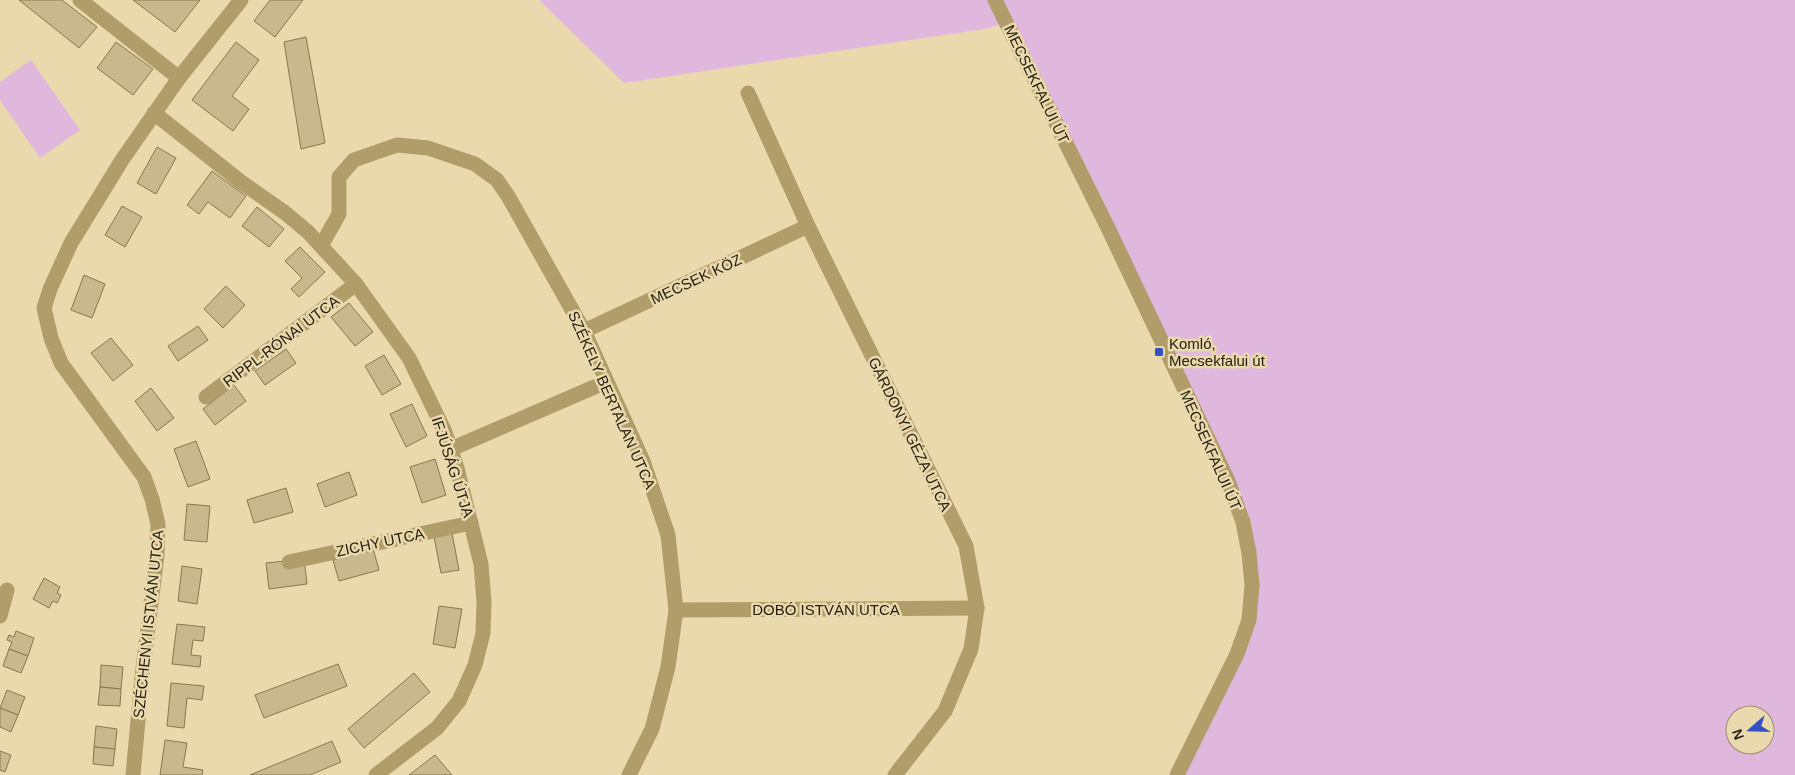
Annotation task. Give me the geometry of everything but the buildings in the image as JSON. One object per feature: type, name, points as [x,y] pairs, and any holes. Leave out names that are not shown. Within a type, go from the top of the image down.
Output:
[{"type":"street","points":[[80,0],[179,78]]},
{"type":"street","name":"SZÉCHENYI ISTVÁN UTCA","points":[[133,775],[142,677],[157,555],[158,524],[152,499],[144,478],[61,363],[51,338],[44,308],[50,289],[72,243],[122,160],[179,78],[241,0]]},
{"type":"street","name":"MECSEKFALUI ÚT","points":[[995,0],[1228,481],[1243,522],[1249,552],[1252,585],[1249,620],[1237,654],[1177,775]]},
{"type":"street","name":"GÁRDONYI GÉZA UTCA","points":[[748,93],[808,226],[966,546],[977,608],[971,648],[945,711],[896,775]]},
{"type":"street","name":"IFJÚSÁG ÚTJA","points":[[154,113],[308,232],[356,284],[409,358],[445,432],[451,449],[481,564],[484,602],[483,633],[475,665],[459,701],[437,728],[376,775]]},
{"type":"street","name":"SZÉKELY BERTALAN UTCA","points":[[321,246],[338,214],[339,176],[354,160],[397,145],[428,148],[475,164],[497,180],[508,196],[584,331],[643,461],[668,535],[676,610],[668,667],[652,729],[630,775]]},
{"type":"street","name":"MECSEK KÖZ","points":[[584,331],[808,226]]},
{"type":"street","name":"RIPPL-RÓNAI UTCA","points":[[206,397],[356,284]]},
{"type":"street","points":[[451,449],[606,382]]},
{"type":"street","name":"ZICHY UTCA","points":[[289,562],[471,523]]},
{"type":"street","points":[[0,616],[7,590]]},
{"type":"street","name":"DOBÓ ISTVÁN UTCA","points":[[676,610],[977,608]]},
{"type":"shaded area","points":[[539,0],[1795,0],[1795,775],[1177,775],[1249,620],[1243,522],[1006,23],[984,29],[624,83]]},
{"type":"shaded area","points":[[31,60],[80,130],[40,158],[0,100],[0,82]]},
{"type":"place","name":"Komló, Mecsekfalui út","points":[[1159,352]]}]
